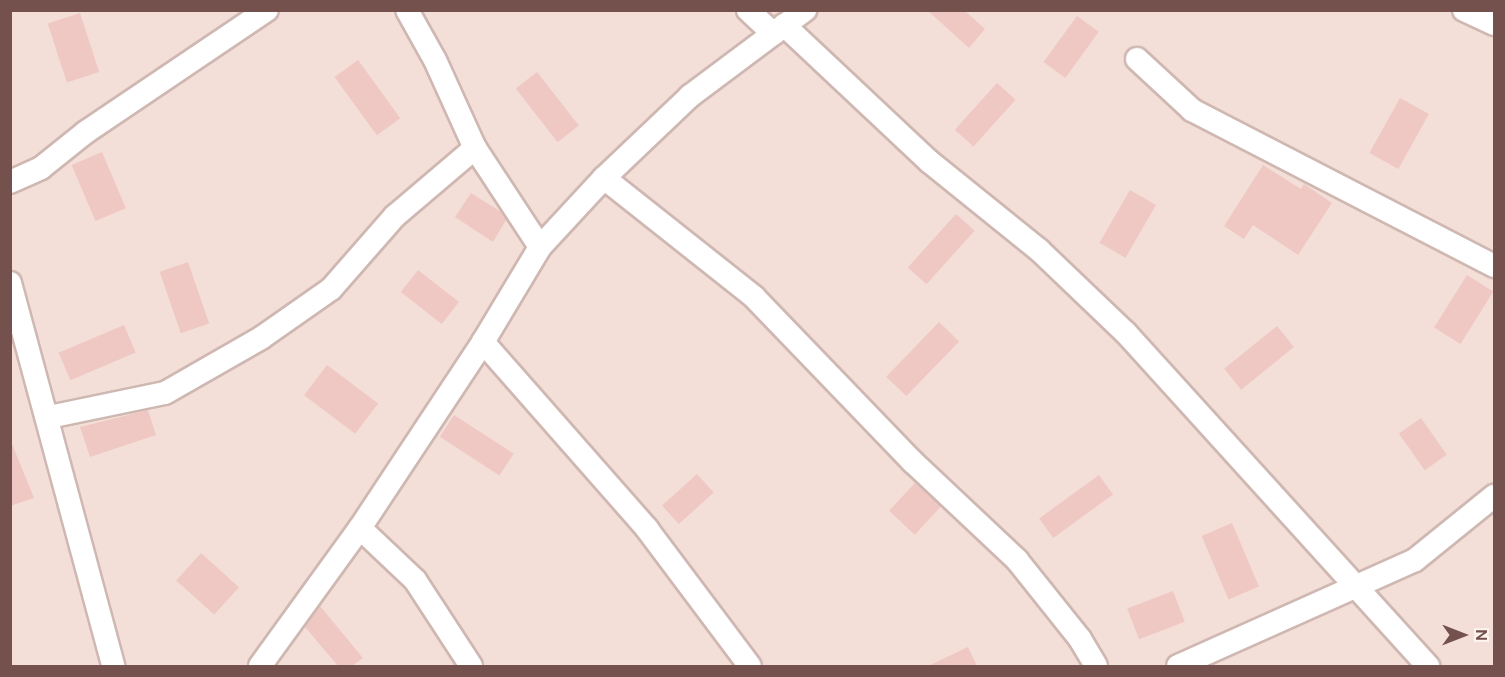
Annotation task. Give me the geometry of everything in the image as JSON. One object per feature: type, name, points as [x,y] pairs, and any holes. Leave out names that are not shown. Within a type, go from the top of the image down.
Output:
[{"type":"street","points":[[10,182],[41,168],[86,132],[267,10]]},
{"type":"street","points":[[407,10],[435,60],[475,148],[540,247]]},
{"type":"street","points":[[748,10],[779,30],[914,147],[1039,250],[1126,333],[1358,587],[1408,649],[1428,666]]},
{"type":"street","points":[[260,666],[360,528],[483,342],[540,247],[604,178],[690,96],[805,10]]},
{"type":"street","points":[[1464,10],[1494,24]]},
{"type":"street","points":[[1137,59],[1192,110],[1494,266]]},
{"type":"street","points":[[49,417],[165,393],[261,338],[331,289],[395,216],[475,148]]},
{"type":"street","points":[[604,178],[754,297],[913,462],[1017,560],[1080,639],[1096,666]]},
{"type":"street","points":[[10,283],[49,417],[113,666]]},
{"type":"street","points":[[483,342],[647,529],[750,666]]},
{"type":"street","points":[[1178,666],[1415,560],[1494,496]]},
{"type":"street","points":[[360,528],[415,580],[471,666]]},
{"type":"shaded area","points":[[11,11],[1494,11],[1494,666],[11,666]]},
{"type":"building","points":[[927,10],[964,10],[985,29],[969,48]]},
{"type":"building","points":[[80,13],[99,72],[67,82],[48,24]]},
{"type":"building","points":[[1077,16],[1099,32],[1065,78],[1043,62]]},
{"type":"building","points":[[358,60],[400,118],[377,135],[335,77]]},
{"type":"building","points":[[537,72],[579,126],[558,142],[516,89]]},
{"type":"building","points":[[997,83],[1016,100],[973,147],[955,130]]},
{"type":"building","points":[[1400,98],[1429,114],[1398,169],[1369,153]]},
{"type":"building","points":[[102,152],[126,208],[95,221],[72,165]]},
{"type":"building","points":[[1263,165],[1301,189],[1304,184],[1332,203],[1298,255],[1253,225],[1244,239],[1224,226]]},
{"type":"building","points":[[1130,190],[1156,205],[1125,258],[1100,243]]},
{"type":"building","points":[[471,193],[501,212],[506,220],[493,242],[455,217]]},
{"type":"building","points":[[956,214],[975,231],[926,284],[908,268]]},
{"type":"building","points":[[188,262],[209,323],[181,333],[160,272]]},
{"type":"building","points":[[418,270],[459,302],[442,324],[401,292]]},
{"type":"building","points":[[1467,275],[1493,291],[1460,344],[1434,328]]},
{"type":"building","points":[[939,322],[959,341],[906,396],[886,377]]},
{"type":"building","points":[[124,325],[136,353],[70,380],[59,353]]},
{"type":"building","points":[[1277,326],[1294,347],[1241,390],[1224,369]]},
{"type":"building","points":[[327,365],[378,404],[355,434],[304,395]]},
{"type":"building","points":[[148,410],[156,435],[90,457],[80,427]]},
{"type":"building","points":[[454,415],[514,454],[499,475],[440,437]]},
{"type":"building","points":[[1421,418],[1447,455],[1425,470],[1399,433]]},
{"type":"building","points":[[10,439],[34,498],[10,506]]},
{"type":"building","points":[[697,474],[714,493],[679,524],[662,505]]},
{"type":"building","points":[[1099,475],[1113,494],[1053,538],[1039,518]]},
{"type":"building","points":[[915,483],[941,507],[915,535],[889,511]]},
{"type":"building","points":[[1232,523],[1259,587],[1229,599],[1202,536]]},
{"type":"building","points":[[201,553],[239,587],[214,615],[176,580]]},
{"type":"building","points":[[1173,591],[1185,622],[1139,639],[1127,609]]},
{"type":"building","points":[[320,606],[363,658],[352,666],[338,666],[305,627]]},
{"type":"building","points":[[968,647],[977,666],[928,666]]}]
